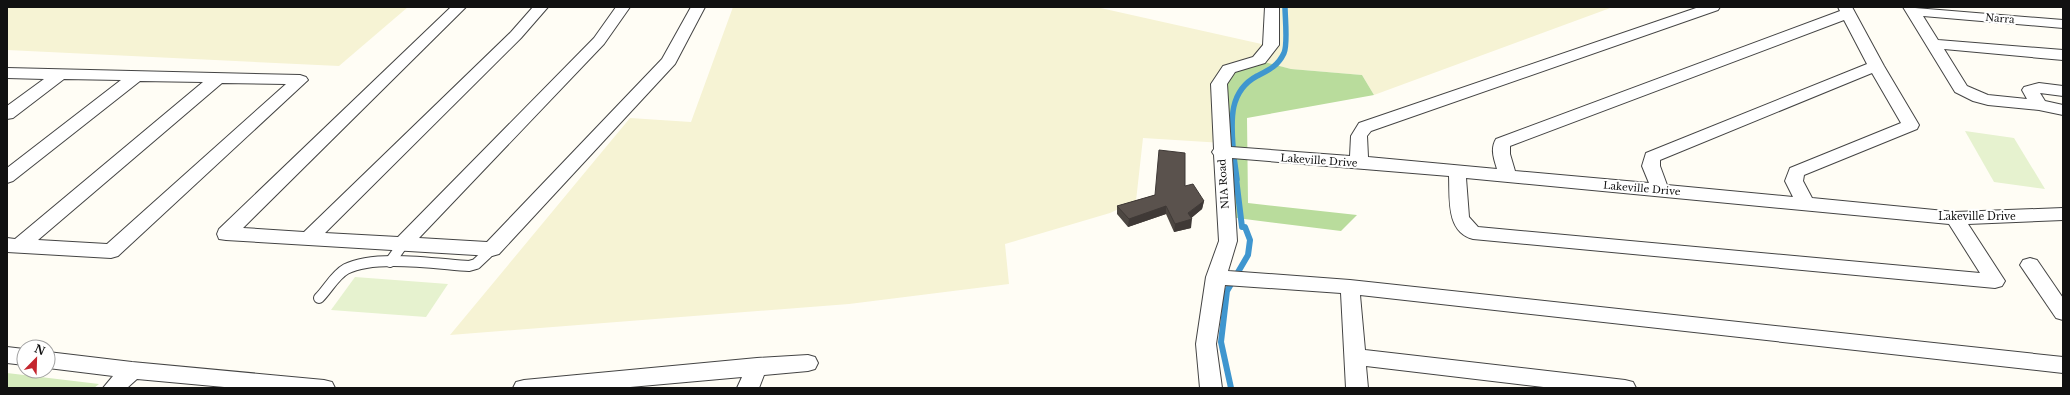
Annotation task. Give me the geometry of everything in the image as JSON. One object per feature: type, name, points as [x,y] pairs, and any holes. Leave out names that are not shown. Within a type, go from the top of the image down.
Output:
[{"type":"street","points":[[459,7],[226,234],[492,249],[669,62],[698,7]]},
{"type":"street","points":[[309,238],[516,35],[541,7]]},
{"type":"street","points":[[403,244],[599,41],[623,7]]},
{"type":"street","name":"NIA Road","points":[[1211,388],[1206,344],[1227,278],[1228,241],[1221,152],[1219,84],[1228,69],[1259,60],[1271,45],[1272,7]]},
{"type":"street","points":[[1359,162],[1359,136],[1365,127],[1713,7]]},
{"type":"street","points":[[1912,9],[1935,44],[1961,89],[1971,96],[1987,100],[2039,105],[2063,110]]},
{"type":"street","name":"Narra","points":[[1912,9],[2063,24]]},
{"type":"street","points":[[1508,176],[1501,154],[1502,143],[1846,10],[1876,66],[1911,125],[1883,138],[1796,172],[1794,181],[1805,203]]},
{"type":"street","points":[[1935,44],[2063,55]]},
{"type":"street","points":[[1660,190],[1651,166],[1652,157],[1876,66]]},
{"type":"street","points":[[7,73],[300,80],[111,251],[13,245]]},
{"type":"street","points":[[7,114],[61,74]]},
{"type":"street","points":[[7,177],[138,75]]},
{"type":"street","points":[[13,245],[219,77]]},
{"type":"street","points":[[2039,105],[2030,90],[2039,88],[2063,91]]},
{"type":"street","name":"Lakeville Drive","points":[[1221,152],[1359,162],[1955,218],[2063,214]]},
{"type":"street","points":[[1457,172],[1460,219],[1473,233],[1994,281],[1955,218]]},
{"type":"street","points":[[2030,265],[2055,290],[2063,313]]},
{"type":"street","points":[[1227,278],[1350,287],[2063,365]]},
{"type":"street","points":[[1350,287],[1357,388]]},
{"type":"street","points":[[1355,357],[1626,388]]},
{"type":"street","points":[[56,361],[292,387],[324,388]]},
{"type":"street","points":[[524,388],[633,384],[757,366],[808,363]]},
{"type":"street","points":[[748,388],[757,366]]},
{"type":"street","points":[[114,388],[132,370]]},
{"type":"lane","points":[[390,262],[403,244]]},
{"type":"lane","points":[[319,298],[346,269],[356,264],[390,262],[469,266],[476,264],[492,249]]},
{"type":"shaded area","points":[[7,7],[408,7],[339,66],[7,50]]},
{"type":"shaded area","points":[[733,7],[1096,7],[1266,45],[1269,7],[1613,7],[1374,95],[1362,75],[1291,69],[1259,61],[1223,143],[1143,138],[1136,201],[1110,213],[1005,244],[1009,284],[849,304],[450,335],[630,118],[691,122]]},
{"type":"green space","points":[[1256,60],[1291,69],[1362,75],[1374,95],[1247,118],[1248,203],[1357,215],[1341,231],[1221,216],[1223,80],[1237,69]]},
{"type":"green space","points":[[1965,131],[2014,138],[2045,189],[1994,182]]},
{"type":"green space","points":[[355,277],[448,284],[426,317],[331,310]]},
{"type":"green space","points":[[7,373],[16,374],[16,379],[56,379],[99,384],[94,388],[7,388]]},
{"type":"building","points":[[1159,150],[1185,153],[1185,186],[1193,184],[1204,201],[1188,213],[1192,219],[1175,224],[1166,206],[1129,219],[1117,206],[1155,195]]},
{"type":"waterway","points":[[1233,147],[1232,117],[1234,107],[1241,90],[1248,82],[1273,67],[1284,53],[1286,38],[1285,7]]},
{"type":"waterway","points":[[1234,157],[1237,179]]},
{"type":"waterway","points":[[1231,388],[1221,342],[1227,291],[1248,255],[1250,240],[1245,227],[1242,227],[1236,178]]}]
